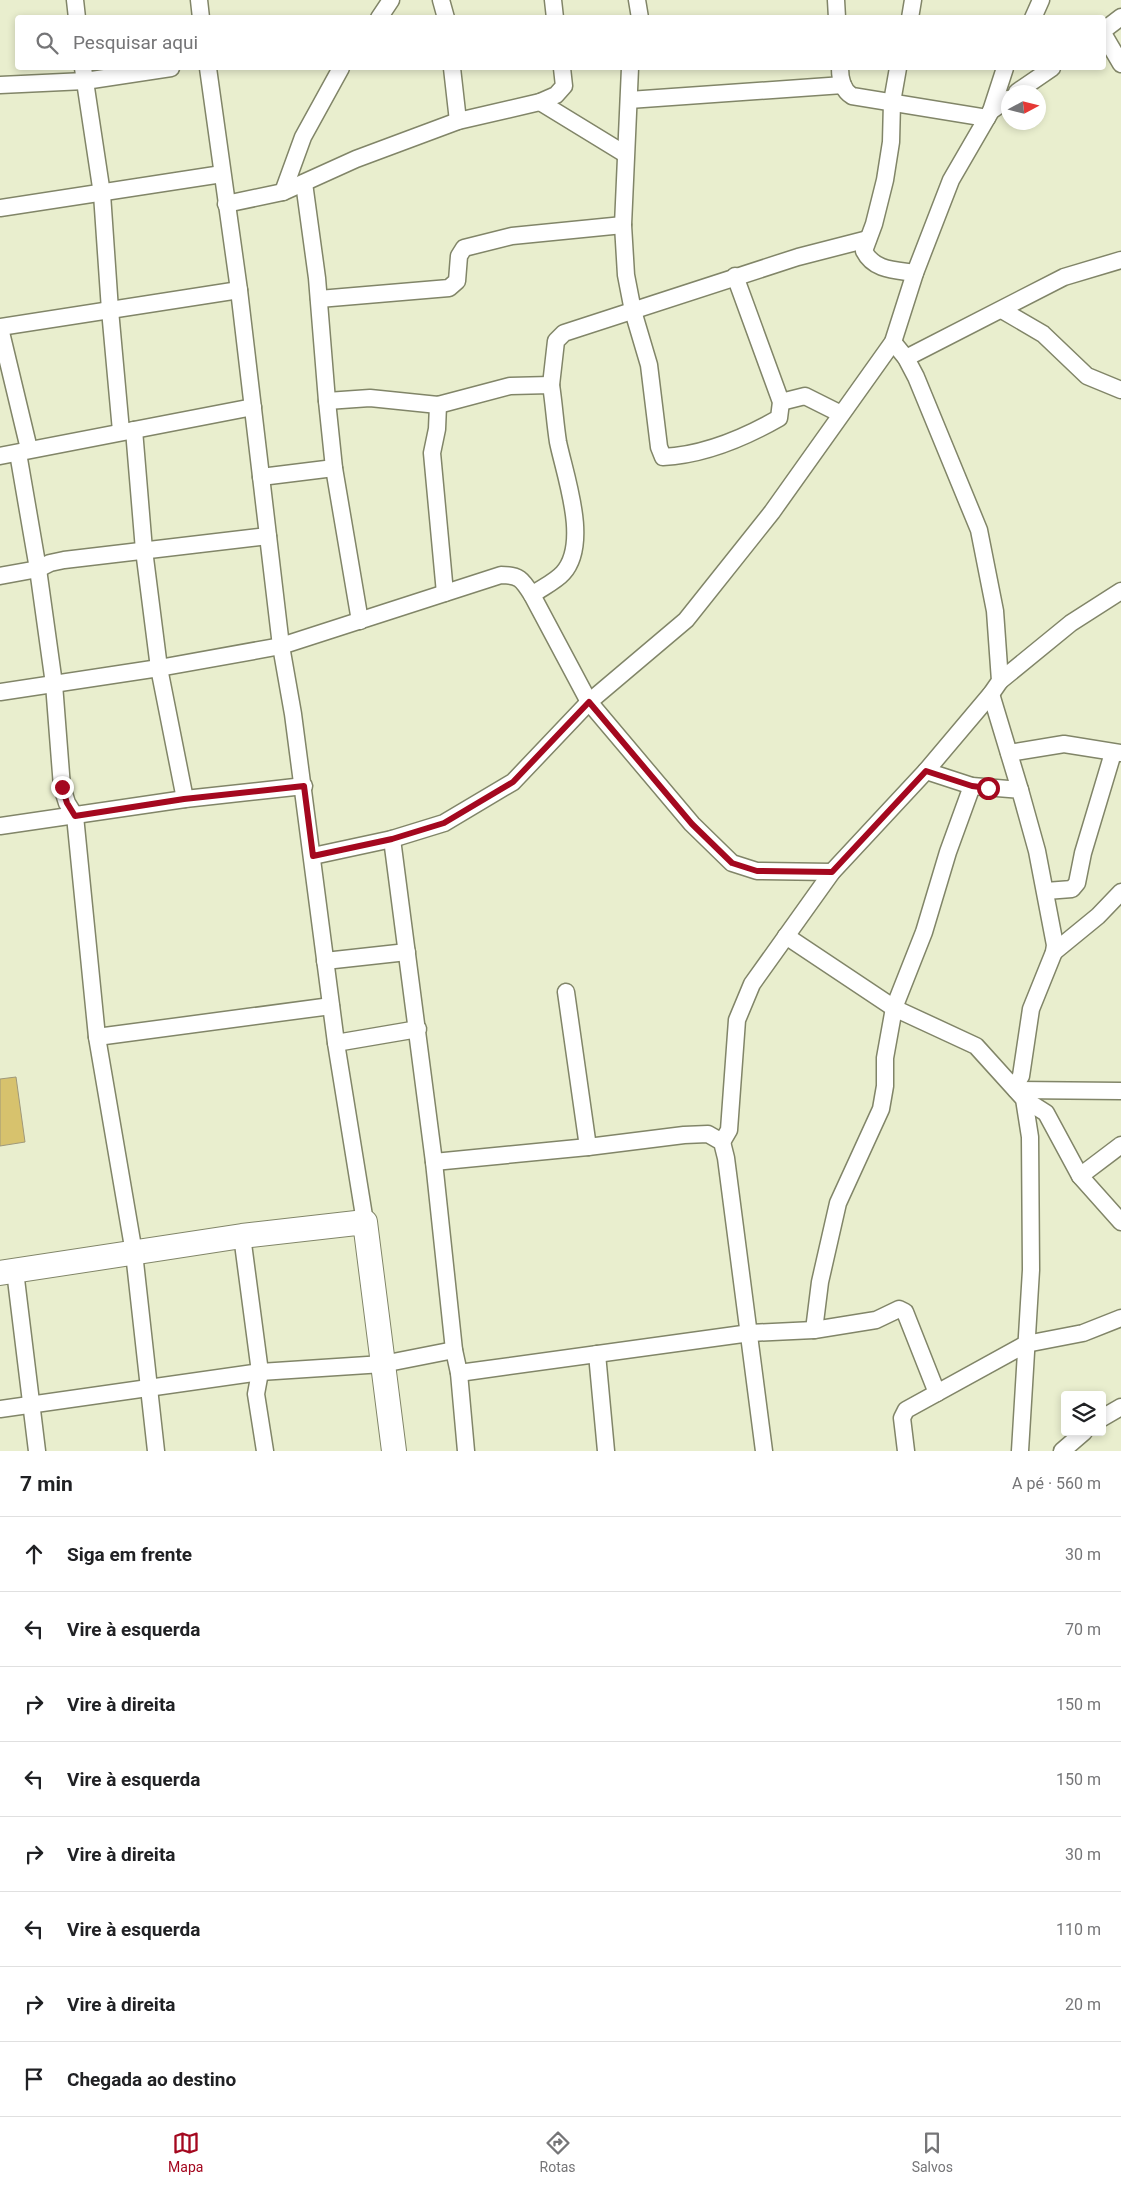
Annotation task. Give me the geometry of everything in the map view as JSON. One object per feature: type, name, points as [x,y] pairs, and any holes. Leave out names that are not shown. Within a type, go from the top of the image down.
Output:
[{"type":"street","points":[[75,0],[77,15]]},
{"type":"street","points":[[199,0],[201,15]]},
{"type":"street","points":[[381,15],[391,0]]},
{"type":"street","points":[[441,0],[445,15]]},
{"type":"street","points":[[553,0],[555,15]]},
{"type":"street","points":[[637,0],[640,15]]},
{"type":"street","points":[[836,0],[837,15]]},
{"type":"street","points":[[910,15],[913,0]]},
{"type":"street","points":[[1034,15],[1041,0]]},
{"type":"street","points":[[1106,28],[1121,17]]},
{"type":"street","points":[[1106,39],[1121,64]]},
{"type":"street","points":[[0,85],[84,74],[142,70]]},
{"type":"street","points":[[208,70],[253,407],[281,646],[304,786],[324,961],[364,1222],[394,1451]]},
{"type":"street","points":[[283,192],[303,137],[340,70]]},
{"type":"street","points":[[452,70],[458,121]]},
{"type":"street","points":[[226,204],[283,192],[356,159],[458,121],[540,102],[556,95],[564,86],[562,70]]},
{"type":"street","points":[[630,70],[623,225],[626,275],[633,311],[649,365],[659,447],[663,457],[683,456],[716,446],[766,426],[779,418],[781,402],[735,276]]},
{"type":"street","points":[[840,70],[840,78],[846,93],[852,96],[989,115],[1001,105]]},
{"type":"street","points":[[898,70],[892,102],[891,142],[885,180],[874,224],[864,251],[868,259],[877,267],[915,273]]},
{"type":"street","points":[[313,856],[392,839],[444,823],[513,782],[589,702],[686,620],[772,512],[893,342],[915,273],[951,180],[989,115],[1004,70]]},
{"type":"street","points":[[1027,85],[1049,70]]},
{"type":"street","points":[[84,74],[102,194],[110,310],[159,668],[184,799]]},
{"type":"street","points":[[629,100],[843,85]]},
{"type":"street","points":[[540,102],[625,154]]},
{"type":"street","points":[[0,208],[102,194],[222,174]]},
{"type":"street","points":[[304,183],[319,299],[334,468],[360,621]]},
{"type":"street","points":[[319,299],[449,288],[457,281],[459,256],[464,248],[512,236],[623,225]]},
{"type":"street","points":[[532,595],[563,573],[573,554],[575,536],[566,474],[558,440],[551,385],[556,340],[564,333],[735,276],[868,239]]},
{"type":"street","points":[[906,358],[1064,277],[1121,260]]},
{"type":"street","points":[[156,1451],[134,1253],[96,1037],[75,816],[67,803],[62,787],[54,684],[23,451],[0,328],[238,290]]},
{"type":"street","points":[[1002,310],[1043,334],[1087,376],[1121,390]]},
{"type":"street","points":[[893,342],[906,358],[928,405],[979,530],[995,611],[996,687],[1009,753],[1037,851],[1055,944],[1054,952],[1031,1009],[1018,1092],[1030,1147],[1031,1270],[1020,1451]]},
{"type":"street","points":[[327,401],[370,398],[438,405],[510,386],[551,385]]},
{"type":"street","points":[[781,402],[805,396],[841,414]]},
{"type":"street","points":[[438,405],[437,429],[432,453],[445,593]]},
{"type":"street","points":[[0,456],[253,407]]},
{"type":"street","points":[[261,477],[334,468]]},
{"type":"street","points":[[0,576],[38,569],[50,563],[64,560],[268,536]]},
{"type":"street","points":[[0,692],[159,668],[281,646],[500,575],[515,575],[525,583],[532,595],[589,702],[692,824],[732,863],[757,871],[832,872]]},
{"type":"street","points":[[764,1451],[750,1333],[726,1158],[722,1142],[729,1130],[737,1020],[752,984],[832,872],[926,771],[996,687],[1071,623],[1121,591]]},
{"type":"street","points":[[1009,753],[1064,744],[1117,753],[1083,852],[1075,887],[1046,891]]},
{"type":"street","points":[[926,771],[972,786],[1020,790]]},
{"type":"street","points":[[0,826],[184,799],[304,786]]},
{"type":"street","points":[[814,1330],[820,1282],[838,1203],[881,1109],[885,1058],[894,1008],[924,932],[948,852],[972,786]]},
{"type":"street","points":[[392,839],[418,1029],[454,1350],[459,1372],[466,1451]]},
{"type":"street","points":[[1054,952],[1098,916],[1121,892]]},
{"type":"street","points":[[786,936],[894,1008],[976,1046],[1018,1092],[1046,1113],[1080,1176],[1121,1222]]},
{"type":"street","points":[[324,961],[407,952]]},
{"type":"street","points":[[566,992],[588,1147]]},
{"type":"street","points":[[96,1037],[331,1006]]},
{"type":"street","points":[[336,1043],[418,1029]]},
{"type":"street","points":[[1018,1092],[1121,1091]]},
{"type":"street","points":[[434,1162],[588,1147],[684,1135],[708,1134],[722,1142]]},
{"type":"street","points":[[1080,1176],[1121,1145]]},
{"type":"street","points":[[37,1451],[8,1272],[242,1236],[364,1222]]},
{"type":"street","points":[[242,1236],[260,1372],[256,1394],[265,1451]]},
{"type":"street","points":[[459,1372],[750,1333],[814,1330],[876,1320],[899,1310],[905,1312],[938,1393]]},
{"type":"street","points":[[906,1451],[903,1414],[1026,1344],[1083,1334],[1121,1318]]},
{"type":"street","points":[[0,1409],[260,1372],[383,1364],[454,1350]]},
{"type":"street","points":[[597,1354],[606,1451]]},
{"type":"street","points":[[1106,1416],[1121,1407]]},
{"type":"street","points":[[1062,1451],[1079,1436]]},
{"type":"building","points":[[16,1077],[25,1142],[0,1146],[0,1079]]},
{"type":"route","points":[[62,787],[70,810],[75,816],[184,799],[304,786],[313,856],[392,839],[444,823],[513,782],[589,702],[692,824],[732,863],[757,871],[832,872],[926,771],[972,786],[988,788]]}]
